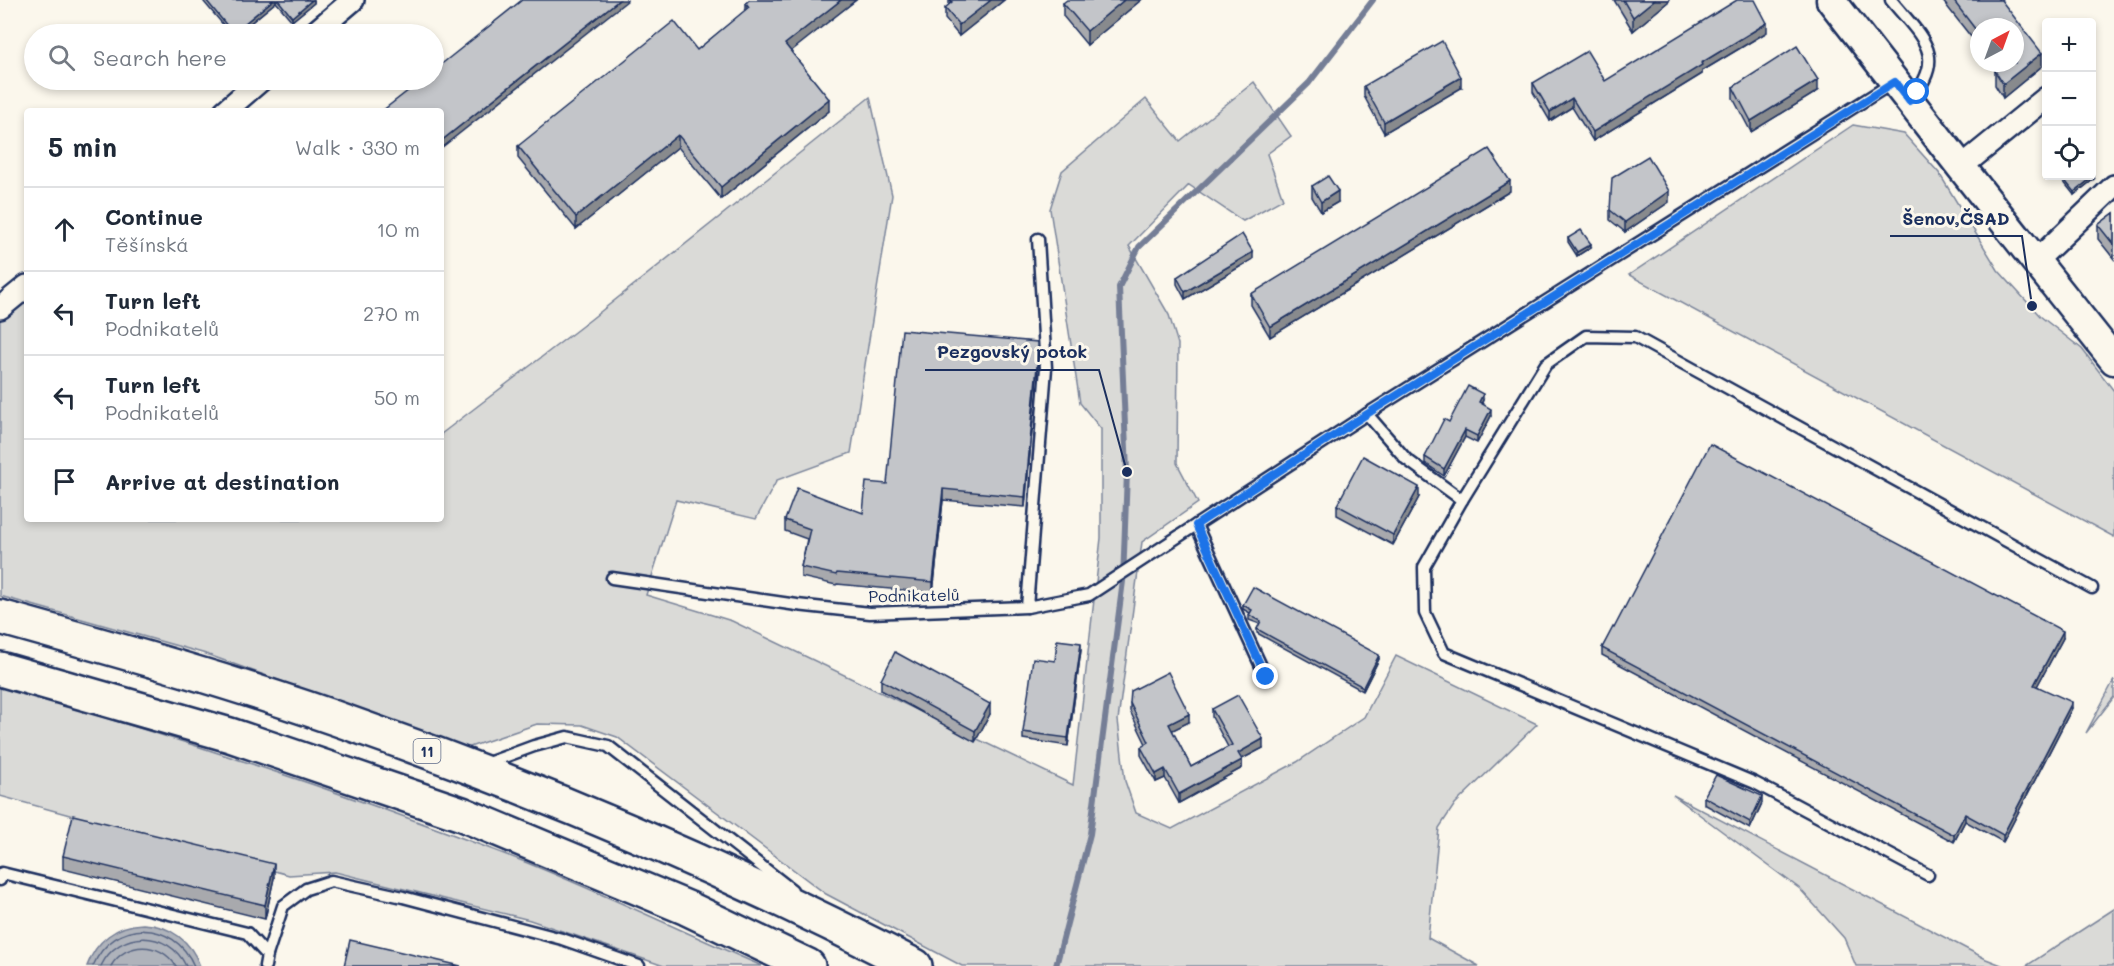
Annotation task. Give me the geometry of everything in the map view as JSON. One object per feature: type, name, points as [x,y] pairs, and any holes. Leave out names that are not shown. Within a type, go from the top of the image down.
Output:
[{"type":"highway","name":"11","points":[[0,616],[247,689],[473,768],[630,830],[840,927],[915,966]]},
{"type":"highway","points":[[0,669],[230,735],[462,814],[687,908],[808,966]]},
{"type":"main road","points":[[1831,0],[2114,360]]},
{"type":"street","points":[[325,24],[353,0]]},
{"type":"street","points":[[228,108],[249,90]]},
{"type":"street","points":[[1960,167],[2042,101]]},
{"type":"street","points":[[2036,261],[2114,186]]},
{"type":"street","points":[[0,308],[24,288]]},
{"type":"lane","points":[[1891,0],[1929,46],[1929,70],[1925,80],[1902,91]]},
{"type":"lane","name":"Podnikatelů","points":[[612,578],[797,605],[870,613],[1027,607],[1089,595],[1367,414],[1902,91]]},
{"type":"lane","points":[[1027,607],[1046,369],[1038,239]]},
{"type":"lane","points":[[1928,875],[1755,783],[1444,653],[1425,613],[1424,567],[1546,364],[1586,336],[1635,337],[2092,588]]},
{"type":"lane","points":[[1367,414],[1406,459],[1462,501]]},
{"type":"lane","points":[[1196,525],[1266,677]]},
{"type":"lane","points":[[473,768],[567,737],[608,746],[840,927]]},
{"type":"lane","points":[[0,880],[2,873],[247,933],[266,960]]},
{"type":"lane","points":[[266,960],[283,906],[306,889],[331,881],[403,897],[550,936],[639,966]]},
{"type":"shaded area","points":[[1254,82],[1291,136],[1267,154],[1283,199],[1243,221],[1189,185],[1129,246],[1169,315],[1178,344],[1177,463],[1198,503],[1142,542],[1118,720],[1125,781],[1136,813],[1172,829],[1297,762],[1364,717],[1396,656],[1537,724],[1455,804],[1439,828],[1428,938],[1479,966],[962,966],[826,894],[617,737],[582,725],[537,724],[467,748],[206,654],[0,596],[0,312],[24,293],[24,522],[444,522],[444,432],[590,320],[870,97],[892,195],[851,453],[777,480],[756,519],[676,500],[646,595],[732,621],[1073,785],[1101,538],[1101,429],[1080,403],[1050,209],[1062,171],[1146,99],[1180,141]]},
{"type":"shaded area","points":[[1853,125],[1904,134],[1939,173],[1998,270],[2040,316],[2082,349],[2114,391],[2114,537],[1629,275]]},
{"type":"shaded area","points":[[2114,680],[2114,697],[2086,733]]},
{"type":"shaded area","points":[[0,687],[199,747],[395,813],[555,874],[762,966],[664,966],[530,920],[335,872],[289,875],[0,796]]},
{"type":"shaded area","points":[[1673,795],[1986,959],[2004,966],[1856,966],[1844,938],[1800,889]]},
{"type":"shaded area","points":[[2114,909],[2114,966],[2026,966]]},
{"type":"water","points":[[143,924],[162,927],[178,936],[191,949],[200,966],[87,966],[96,949],[108,936],[124,927]]},
{"type":"building","points":[[206,0],[273,0],[244,24],[226,24]]},
{"type":"building","points":[[278,0],[312,0],[292,17]]},
{"type":"building","points":[[522,0],[619,0],[444,139],[444,108],[386,108],[409,90],[444,90],[444,62]]},
{"type":"building","points":[[749,0],[841,0],[785,44],[829,99],[721,187],[678,135],[576,217],[518,146],[674,21],[697,50],[749,7],[746,3]]},
{"type":"building","points":[[950,0],[991,0],[959,25],[945,8],[952,2]]},
{"type":"building","points":[[1067,0],[1124,0],[1087,31],[1063,3]]},
{"type":"building","points":[[1623,0],[1654,0],[1633,17]]},
{"type":"building","points":[[1737,0],[1755,0],[1767,23],[1593,132],[1572,98],[1550,112],[1533,83],[1587,51],[1605,81]]},
{"type":"building","points":[[1953,0],[2001,0],[2015,18],[1970,18],[1970,22]]},
{"type":"building","points":[[2024,30],[2042,53],[2024,67]]},
{"type":"building","points":[[1442,41],[1461,77],[1384,122],[1364,86]]},
{"type":"building","points":[[1797,46],[1818,80],[1751,121],[1733,87]]},
{"type":"building","points":[[1996,72],[2018,72],[2003,84]]},
{"type":"building","points":[[1489,149],[1510,181],[1270,327],[1251,294]]},
{"type":"building","points":[[1648,156],[1669,191],[1625,222],[1610,210],[1612,178]]},
{"type":"building","points":[[1328,176],[1338,191],[1321,202],[1312,186]]},
{"type":"building","points":[[2065,180],[2089,180],[2074,192]]},
{"type":"building","points":[[2114,213],[2114,245],[2098,225]]},
{"type":"building","points":[[1581,230],[1591,244],[1577,252],[1568,238]]},
{"type":"building","points":[[1242,234],[1253,252],[1185,292],[1177,277]]},
{"type":"building","points":[[902,330],[1038,342],[1025,497],[943,489],[933,582],[837,573],[836,575],[801,567],[810,529],[785,520],[797,488],[863,513],[866,482],[887,484]]},
{"type":"building","points":[[1468,386],[1483,394],[1479,402],[1491,409],[1477,436],[1465,430],[1444,469],[1425,457],[1444,419],[1449,422]]},
{"type":"building","points":[[1710,444],[2063,631],[2034,685],[2072,702],[2003,835],[1965,814],[1954,835],[1602,648]]},
{"type":"building","points":[[1363,456],[1419,487],[1393,535],[1337,505]]},
{"type":"building","points":[[1253,587],[1379,655],[1363,687],[1257,629],[1261,621],[1249,615],[1252,610],[1243,605]]},
{"type":"building","points":[[1057,640],[1081,643],[1068,738],[1023,732],[1033,658],[1055,661]]},
{"type":"building","points":[[895,652],[990,704],[975,731],[881,680]]},
{"type":"building","points":[[1168,672],[1189,714],[1169,724],[1191,767],[1232,745],[1212,709],[1238,695],[1263,739],[1238,753],[1242,760],[1179,794],[1165,769],[1156,774],[1141,747],[1149,742],[1130,703],[1131,691]]},
{"type":"building","points":[[1716,775],[1762,796],[1750,822],[1704,797]]},
{"type":"building","points":[[73,815],[274,864],[265,905],[63,856]]},
{"type":"building","points":[[350,940],[461,966],[344,966]]},
{"type":"waterway","points":[[1056,966],[1090,834],[1123,581],[1127,472],[1119,287],[1139,247],[1309,83],[1373,0]]},
{"type":"place","name":"Šenov,ČSAD","points":[[2032,306]]},
{"type":"place","name":"Pezgovský potok","points":[[1127,472]]},
{"type":"route","points":[[1266,677],[1196,525],[1367,414],[1895,82],[1909,101],[1917,92]]}]
